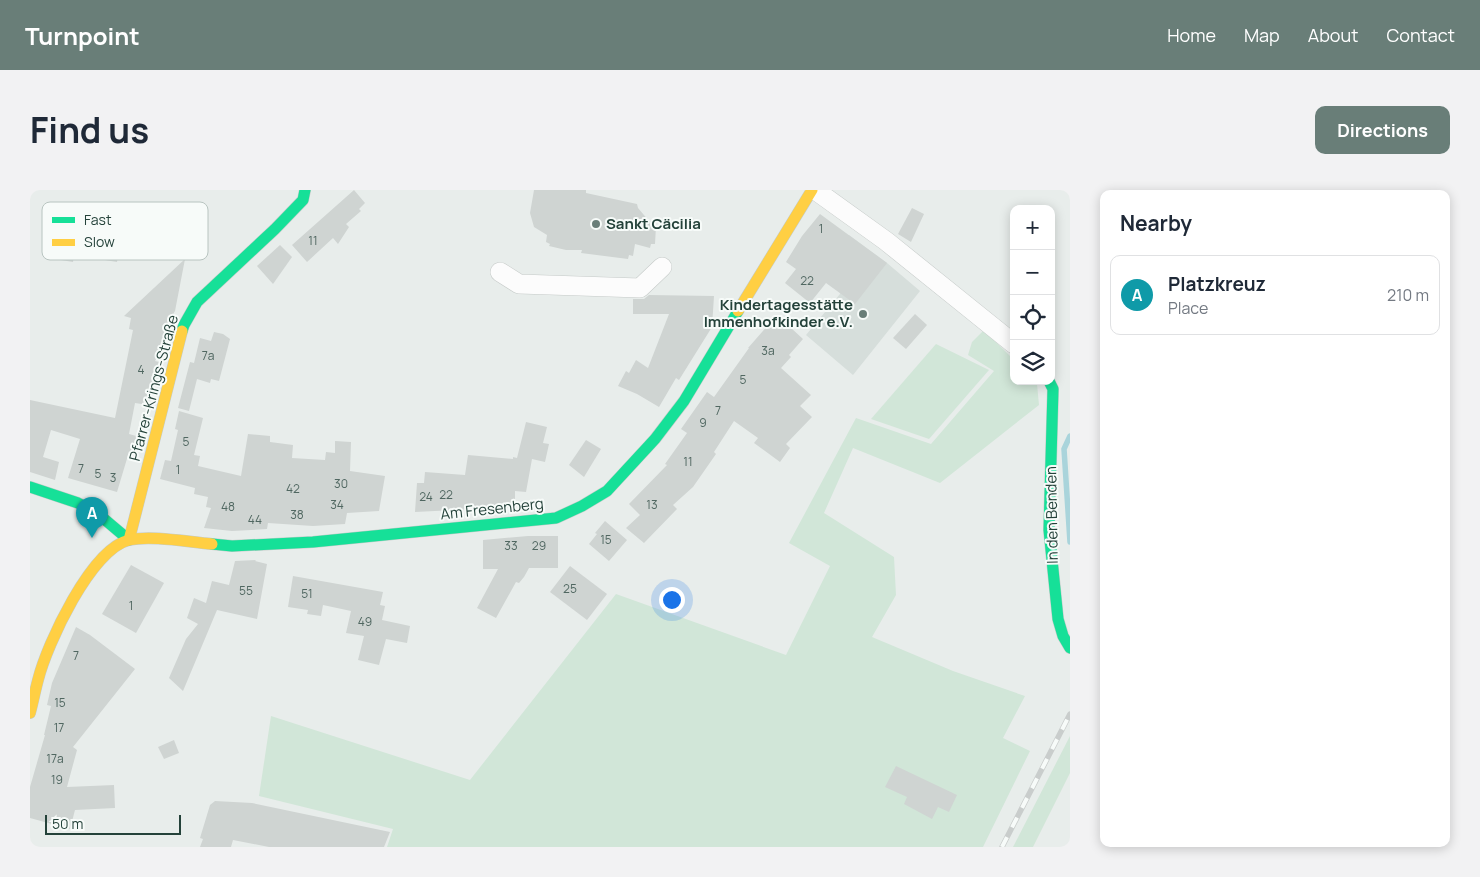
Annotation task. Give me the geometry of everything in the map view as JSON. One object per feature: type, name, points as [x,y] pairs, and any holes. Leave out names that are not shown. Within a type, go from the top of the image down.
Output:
[{"type":"street","points":[[813,190],[886,241],[1010,341]]},
{"type":"street","name":"Am Fresenberg","points":[[129,540],[158,539],[232,546],[313,542],[556,518],[582,506],[607,491],[655,439],[684,401],[813,190]]},
{"type":"street","name":"Pfarrer-Krings-Straße","points":[[129,540],[184,325],[189,314],[197,302],[275,229],[304,195]]},
{"type":"street","points":[[500,272],[519,284],[640,288],[662,267]]},
{"type":"street","name":"In den Benden","points":[[1051,385],[1053,389],[1049,530],[1058,620],[1063,636],[1070,648]]},
{"type":"street","points":[[30,487],[78,503],[97,513],[129,540],[114,546],[101,558],[67,608],[38,678],[30,713]]},
{"type":"shaded area","name":"Kindertagesstätte Immenhofkinder e.V.","points":[[849,235],[887,263],[920,291],[853,375],[806,335],[840,294],[836,253]]},
{"type":"green space","points":[[984,330],[1010,356],[1010,385],[1037,385],[1039,405],[940,483],[853,448],[824,513],[894,557],[896,595],[872,637],[953,671],[1025,696],[1003,738],[1030,751],[983,847],[387,847],[393,829],[259,796],[271,716],[470,780],[616,594],[786,655],[830,566],[789,543],[856,418],[931,444],[994,371],[968,355],[972,342]]},
{"type":"green space","points":[[936,344],[989,370],[929,439],[871,419]]},
{"type":"green space","points":[[1070,736],[1070,773],[1033,847],[1013,847]]},
{"type":"building","points":[[354,190],[365,203],[359,209],[361,211],[346,224],[349,227],[338,244],[333,238],[307,262],[292,245]]},
{"type":"building","name":"Sankt Cäcilia","points":[[534,190],[586,190],[586,193],[637,204],[649,221],[654,222],[656,226],[655,244],[651,244],[650,248],[635,244],[633,256],[629,255],[628,259],[581,253],[582,250],[566,250],[549,246],[550,244],[546,242],[547,235],[534,227],[530,213]]},
{"type":"building","points":[[912,208],[924,214],[911,242],[898,234]]},
{"type":"building","points":[[820,214],[887,263],[855,304],[826,283],[810,303],[785,283],[796,269],[786,262],[802,236]]},
{"type":"building","points":[[280,245],[292,257],[273,284],[257,266]]},
{"type":"building","points":[[185,260],[175,311],[169,321],[164,343],[155,361],[159,362],[148,405],[135,403],[129,434],[140,437],[136,454],[129,452],[117,492],[68,478],[80,439],[51,430],[43,457],[59,462],[55,480],[30,472],[30,400],[115,418],[133,330],[129,329],[131,318],[124,316]]},
{"type":"building","points":[[649,295],[714,296],[712,327],[679,380],[676,378],[659,407],[637,394],[618,386],[626,371],[629,373],[636,360],[648,368],[669,314],[633,314],[633,299],[644,299]]},
{"type":"building","points":[[915,314],[927,325],[906,349],[893,338]]},
{"type":"building","points":[[777,315],[803,339],[781,368],[811,395],[800,406],[812,417],[786,444],[790,448],[780,462],[754,443],[758,438],[734,421],[714,452],[716,454],[693,487],[673,505],[677,509],[644,543],[626,528],[640,515],[629,504],[667,465],[665,464],[687,433],[681,429],[707,392],[714,397],[748,348]]},
{"type":"building","points":[[214,332],[223,334],[230,339],[219,381],[211,379],[210,383],[197,379],[189,411],[178,408],[190,362],[194,363],[200,338],[211,341]]},
{"type":"building","points":[[179,411],[203,418],[194,455],[200,456],[198,466],[241,476],[248,434],[270,436],[270,442],[293,445],[292,458],[325,460],[326,452],[335,453],[335,441],[351,442],[350,471],[385,476],[379,511],[347,513],[345,524],[313,526],[268,523],[267,529],[232,531],[204,528],[211,508],[206,507],[208,497],[194,494],[195,488],[160,479],[165,460],[171,461],[178,430],[175,429]]},
{"type":"building","points":[[526,422],[547,427],[543,443],[549,444],[545,462],[532,459],[526,492],[515,491],[515,507],[415,512],[417,483],[424,483],[425,472],[465,475],[468,455],[517,458]]},
{"type":"building","points":[[586,440],[601,449],[584,477],[569,465]]},
{"type":"building","points":[[605,521],[627,540],[609,561],[589,544]]},
{"type":"building","points":[[528,536],[558,536],[558,568],[529,568],[519,583],[516,582],[496,618],[477,608],[498,569],[483,569],[483,540]]},
{"type":"building","points":[[256,560],[267,564],[257,619],[217,610],[183,691],[169,678],[186,639],[198,624],[187,618],[194,598],[206,603],[212,581],[229,585],[235,561]]},
{"type":"building","points":[[131,565],[164,583],[136,633],[102,614]]},
{"type":"building","points":[[570,566],[607,594],[587,620],[550,592]]},
{"type":"building","points":[[293,576],[383,592],[380,605],[385,606],[382,620],[410,626],[407,643],[386,639],[379,665],[358,660],[364,636],[346,633],[351,611],[323,605],[321,616],[307,614],[308,610],[288,607]]},
{"type":"building","points":[[76,627],[90,635],[135,669],[73,747],[77,750],[67,787],[114,785],[115,808],[75,810],[70,829],[30,818],[30,787],[45,735],[51,706],[47,705],[52,683]]},
{"type":"building","points":[[174,740],[179,753],[164,759],[158,747]]},
{"type":"building","points":[[896,766],[957,795],[949,812],[938,807],[932,819],[904,804],[907,797],[885,787]]},
{"type":"building","points":[[215,801],[252,803],[390,832],[384,847],[269,847],[233,840],[231,847],[200,847],[203,839],[200,838],[210,805]]},
{"type":"waterway","points":[[1070,436],[1064,449],[1070,542]]},
{"type":"railway","points":[[1002,847],[1070,714]]},
{"type":"traffic: fast","points":[[182,331],[197,302],[303,200],[305,190]]},
{"type":"traffic: fast","points":[[212,544],[232,546],[313,542],[556,518],[582,506],[607,491],[655,439],[684,401],[738,311]]},
{"type":"traffic: fast","points":[[1051,385],[1053,389],[1049,530],[1058,619],[1063,636],[1070,648]]},
{"type":"traffic: fast","points":[[30,487],[78,503],[97,513],[129,540]]},
{"type":"traffic: slow","points":[[738,311],[812,190]]},
{"type":"traffic: slow","points":[[129,540],[182,331]]},
{"type":"traffic: slow","points":[[30,713],[43,664],[61,622],[86,579],[100,561],[115,547],[129,540],[138,539],[212,544]]},
{"type":"place","name":"Sankt Cäcilia","points":[[596,224]]},
{"type":"place","name":"Kindertagesstätte Immenhofkinder e.V.","points":[[863,314]]},
{"type":"place","name":"Platzkreuz","points":[[92,538]]}]
